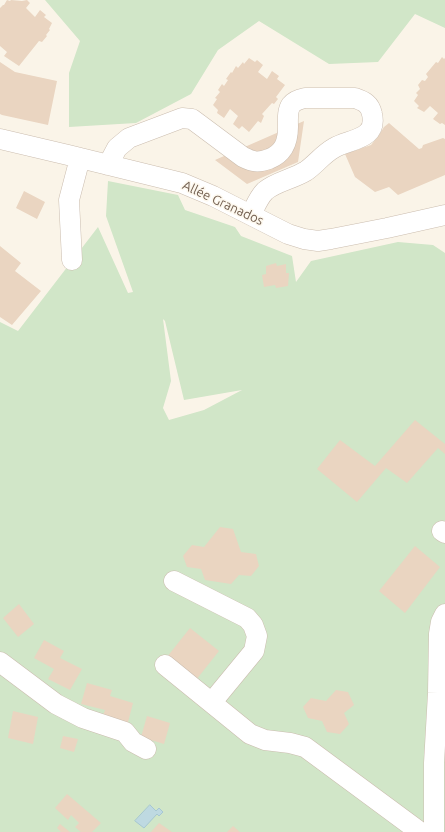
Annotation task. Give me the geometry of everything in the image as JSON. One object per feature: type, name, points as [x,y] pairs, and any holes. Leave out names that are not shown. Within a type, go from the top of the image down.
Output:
[{"type":"street","points":[[108,165],[117,148],[129,138],[182,118],[192,120],[252,162],[264,161],[275,156],[283,149],[288,128],[288,112],[291,105],[297,100],[305,98],[355,98],[368,105],[373,116],[373,124],[366,135],[336,147],[298,176],[269,188],[259,198],[251,215]]},
{"type":"street","name":"Allée Granados","points":[[0,139],[182,183],[213,196],[288,234],[304,239],[318,241],[331,239],[445,215]]},
{"type":"street","points":[[72,260],[69,200],[80,158]]},
{"type":"street","points":[[174,581],[247,618],[253,626],[257,636],[254,651],[212,702]]},
{"type":"street","points":[[434,832],[434,763],[438,693],[439,634],[441,622],[445,614]]},
{"type":"street","points":[[0,662],[56,704],[83,718],[125,732],[133,742],[146,749]]},
{"type":"street","points":[[165,664],[250,734],[265,740],[290,742],[305,747],[420,832]]},
{"type":"green space","points":[[45,0],[445,0],[445,28],[415,14],[378,62],[329,64],[259,21],[218,50],[191,94],[136,123],[69,127],[69,73],[80,41]]},
{"type":"green space","points":[[108,181],[178,195],[185,210],[235,227],[241,236],[292,256],[296,282],[311,261],[398,242],[433,245],[445,253],[445,832],[0,832],[0,322],[18,331],[98,227],[128,293],[133,292],[106,216]],"holes":[[[163,319],[165,321],[184,400],[242,390],[204,410],[169,420],[163,408],[171,381]]]},
{"type":"water","points":[[150,805],[156,811],[159,808],[163,812],[159,816],[157,814],[144,828],[135,821]]},
{"type":"building","points":[[7,0],[27,0],[30,3],[26,8],[35,17],[40,10],[46,15],[44,17],[52,23],[49,29],[50,30],[46,35],[47,36],[42,42],[39,41],[19,66],[4,56],[7,52],[0,46],[0,8]]},
{"type":"building","points":[[442,57],[444,59],[445,58],[445,125],[442,123],[440,124],[433,119],[438,113],[430,106],[424,112],[417,108],[419,106],[414,101],[418,95],[416,93],[420,89],[418,85],[422,80],[425,81],[428,77],[426,74]]},
{"type":"building","points":[[249,58],[255,62],[257,60],[263,65],[258,72],[267,79],[272,71],[279,76],[277,79],[285,85],[276,97],[278,99],[262,114],[264,116],[261,123],[258,121],[249,132],[242,126],[239,129],[233,124],[238,116],[230,109],[224,118],[217,113],[218,110],[213,105],[217,99],[215,98],[220,92],[218,90],[222,84],[224,86],[228,80],[226,79],[231,72],[232,73],[236,66],[238,68],[243,62],[244,64]]},
{"type":"building","points":[[0,62],[15,72],[57,81],[48,125],[0,114]]},
{"type":"building","points":[[304,121],[298,162],[247,184],[215,160]]},
{"type":"building","points":[[389,123],[419,149],[422,148],[423,145],[443,138],[445,139],[445,175],[398,195],[389,187],[375,192],[355,177],[345,154],[371,145],[384,127]]},
{"type":"building","points":[[24,191],[45,202],[37,219],[16,208]]},
{"type":"building","points":[[0,246],[21,263],[15,271],[41,291],[12,325],[0,317]]},
{"type":"building","points":[[276,263],[277,266],[286,264],[286,273],[289,273],[288,286],[276,288],[275,285],[264,287],[262,275],[266,274],[266,266]]},
{"type":"building","points":[[415,420],[445,444],[445,454],[438,448],[407,483],[386,468],[357,502],[317,469],[340,440],[375,466]]},
{"type":"building","points":[[220,527],[233,529],[241,552],[256,554],[259,566],[251,576],[239,575],[231,584],[205,580],[201,569],[187,567],[183,556],[192,545],[204,547]]},
{"type":"building","points":[[415,546],[440,567],[405,613],[379,591]]},
{"type":"building","points":[[19,604],[34,624],[18,637],[3,618]]},
{"type":"building","points":[[190,628],[219,651],[196,680],[167,657]]},
{"type":"building","points":[[44,640],[64,651],[60,658],[82,669],[70,690],[48,679],[54,669],[34,658]]},
{"type":"building","points":[[87,683],[112,690],[110,696],[133,703],[127,726],[102,718],[105,710],[81,704]]},
{"type":"building","points":[[336,690],[348,692],[354,705],[344,713],[349,724],[340,734],[327,732],[322,721],[308,718],[303,707],[311,698],[326,701]]},
{"type":"building","points":[[13,711],[38,717],[33,744],[8,738]]},
{"type":"building","points":[[147,716],[170,723],[164,744],[141,737]]},
{"type":"building","points":[[63,736],[78,739],[74,752],[60,748]]},
{"type":"building","points":[[67,794],[101,823],[92,832],[81,832],[75,827],[79,823],[71,815],[68,820],[55,808]]},
{"type":"building","points":[[159,823],[172,832],[151,832]]},
{"type":"building","points":[[60,824],[70,832],[61,832],[57,828]]},
{"type":"building","points":[[233,826],[240,832],[227,832]]}]
